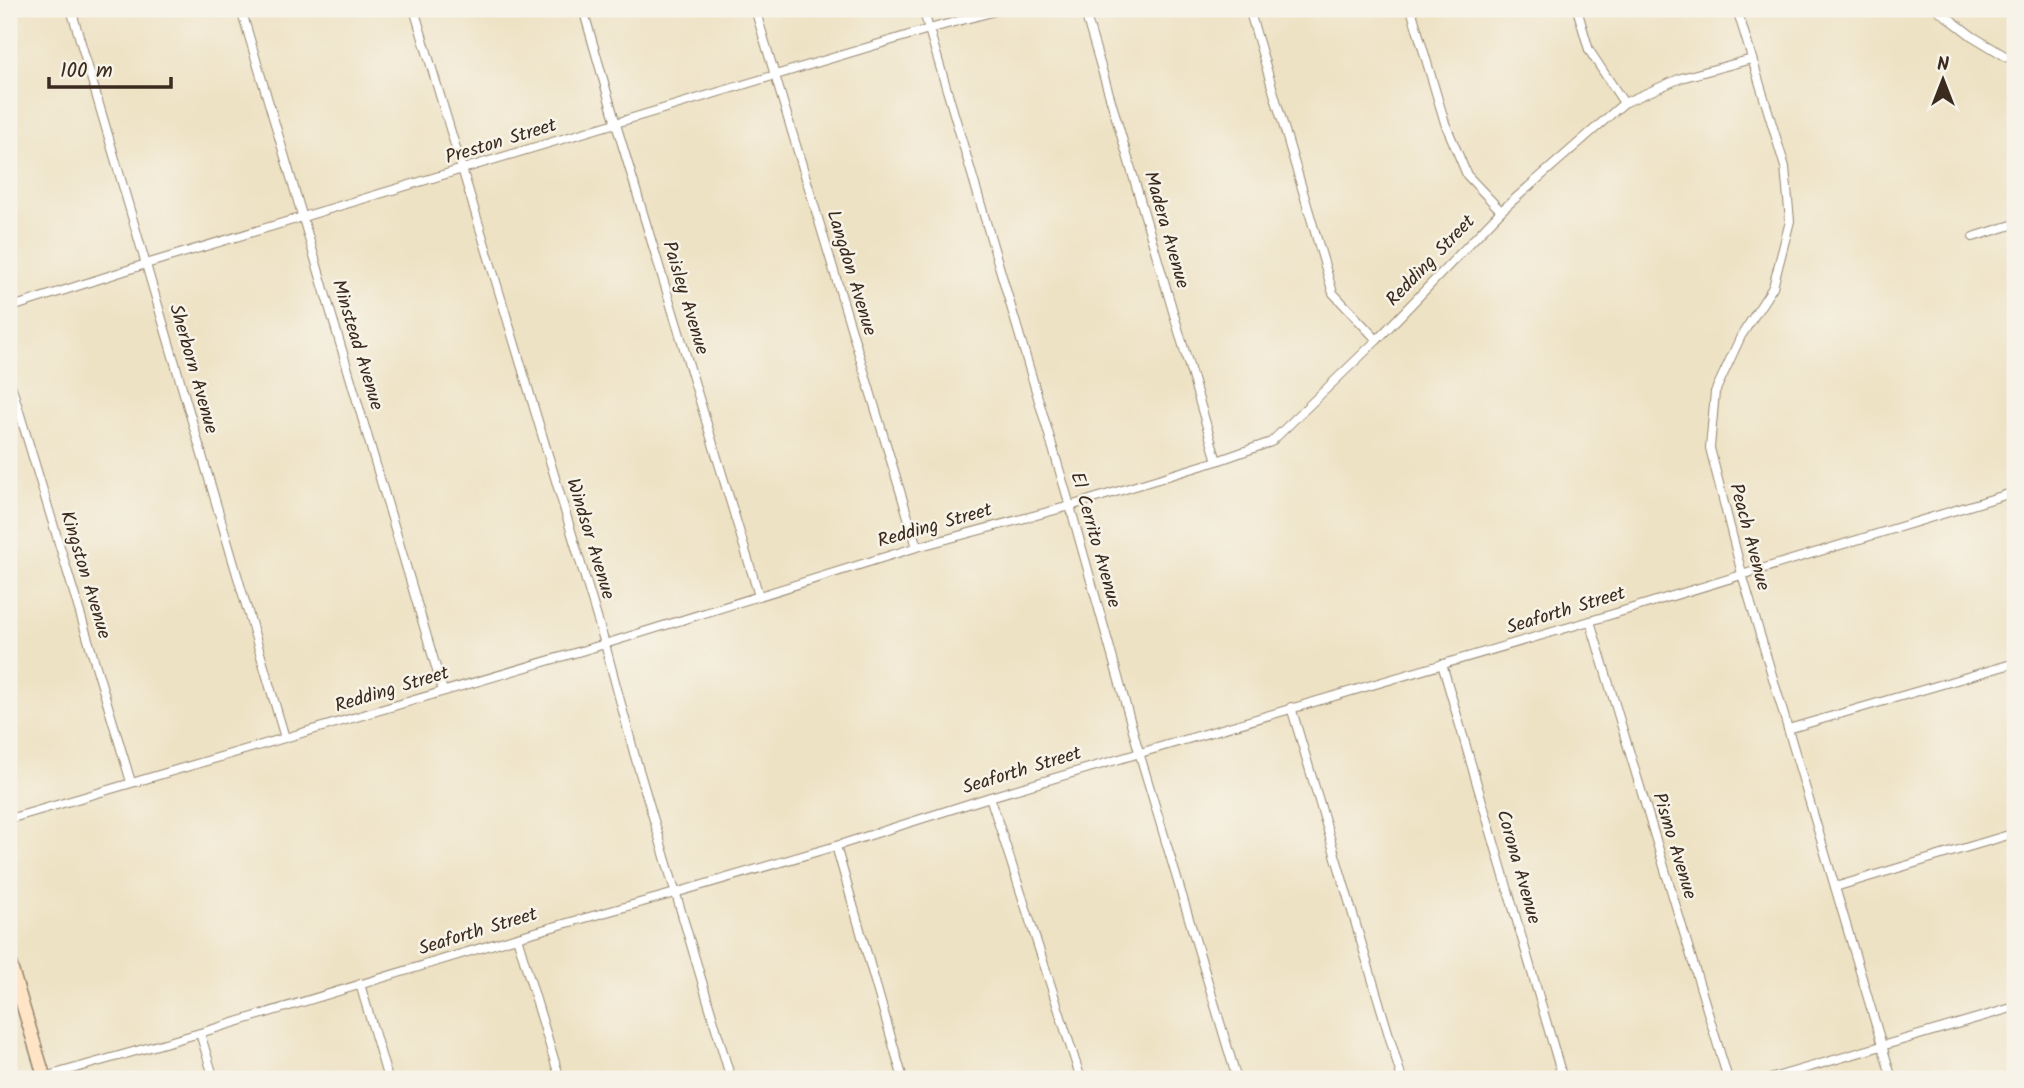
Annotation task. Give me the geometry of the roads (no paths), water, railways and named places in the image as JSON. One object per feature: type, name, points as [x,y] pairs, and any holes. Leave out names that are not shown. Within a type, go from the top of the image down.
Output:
[{"type":"main road","points":[[9,960],[42,1079]]},
{"type":"street","name":"Sherborn Avenue","points":[[71,9],[285,738]]},
{"type":"street","name":"Minstead Avenue","points":[[241,9],[443,691]]},
{"type":"street","name":"Windsor Avenue","points":[[414,9],[605,644],[731,1079]]},
{"type":"street","name":"Paisley Avenue","points":[[583,9],[759,596]]},
{"type":"street","name":"Langdon Avenue","points":[[755,9],[917,547]]},
{"type":"street","name":"El Cerrito Avenue","points":[[923,9],[1237,1079]]},
{"type":"street","name":"Preston Street","points":[[9,308],[146,264],[1003,9]]},
{"type":"street","name":"Madera Avenue","points":[[1084,9],[1217,461]]},
{"type":"street","points":[[1248,9],[1333,293],[1377,340]]},
{"type":"street","points":[[1411,9],[1445,123],[1467,175],[1502,211]]},
{"type":"street","points":[[1577,9],[1589,50],[1623,103]]},
{"type":"street","name":"Peach Avenue","points":[[1737,9],[1785,167],[1790,221],[1773,287],[1741,336],[1715,392],[1710,448],[1742,573],[1892,1079]]},
{"type":"street","points":[[1937,9],[1972,36],[2015,62]]},
{"type":"street","name":"Redding Street","points":[[9,819],[605,644],[917,547],[1070,506],[1270,442],[1377,340],[1502,211],[1623,103],[1681,78],[1752,59]]},
{"type":"street","points":[[1973,237],[2015,224]]},
{"type":"street","name":"Kingston Avenue","points":[[9,378],[131,782]]},
{"type":"street","name":"Seaforth Street","points":[[42,1079],[517,937],[836,846],[1139,752],[1590,621],[2015,492]]},
{"type":"street","name":"Pismo Avenue","points":[[1590,621],[1728,1079]]},
{"type":"street","points":[[1788,729],[2015,663]]},
{"type":"street","name":"Corona Avenue","points":[[1443,664],[1563,1079]]},
{"type":"street","points":[[1292,707],[1402,1079]]},
{"type":"street","points":[[990,797],[1081,1079]]},
{"type":"street","points":[[1835,887],[2015,833]]},
{"type":"street","points":[[836,846],[904,1079]]},
{"type":"street","points":[[517,937],[560,1079]]},
{"type":"street","points":[[360,984],[388,1079]]},
{"type":"street","points":[[1769,1079],[2015,1007]]},
{"type":"street","points":[[200,1033],[214,1079]]}]
